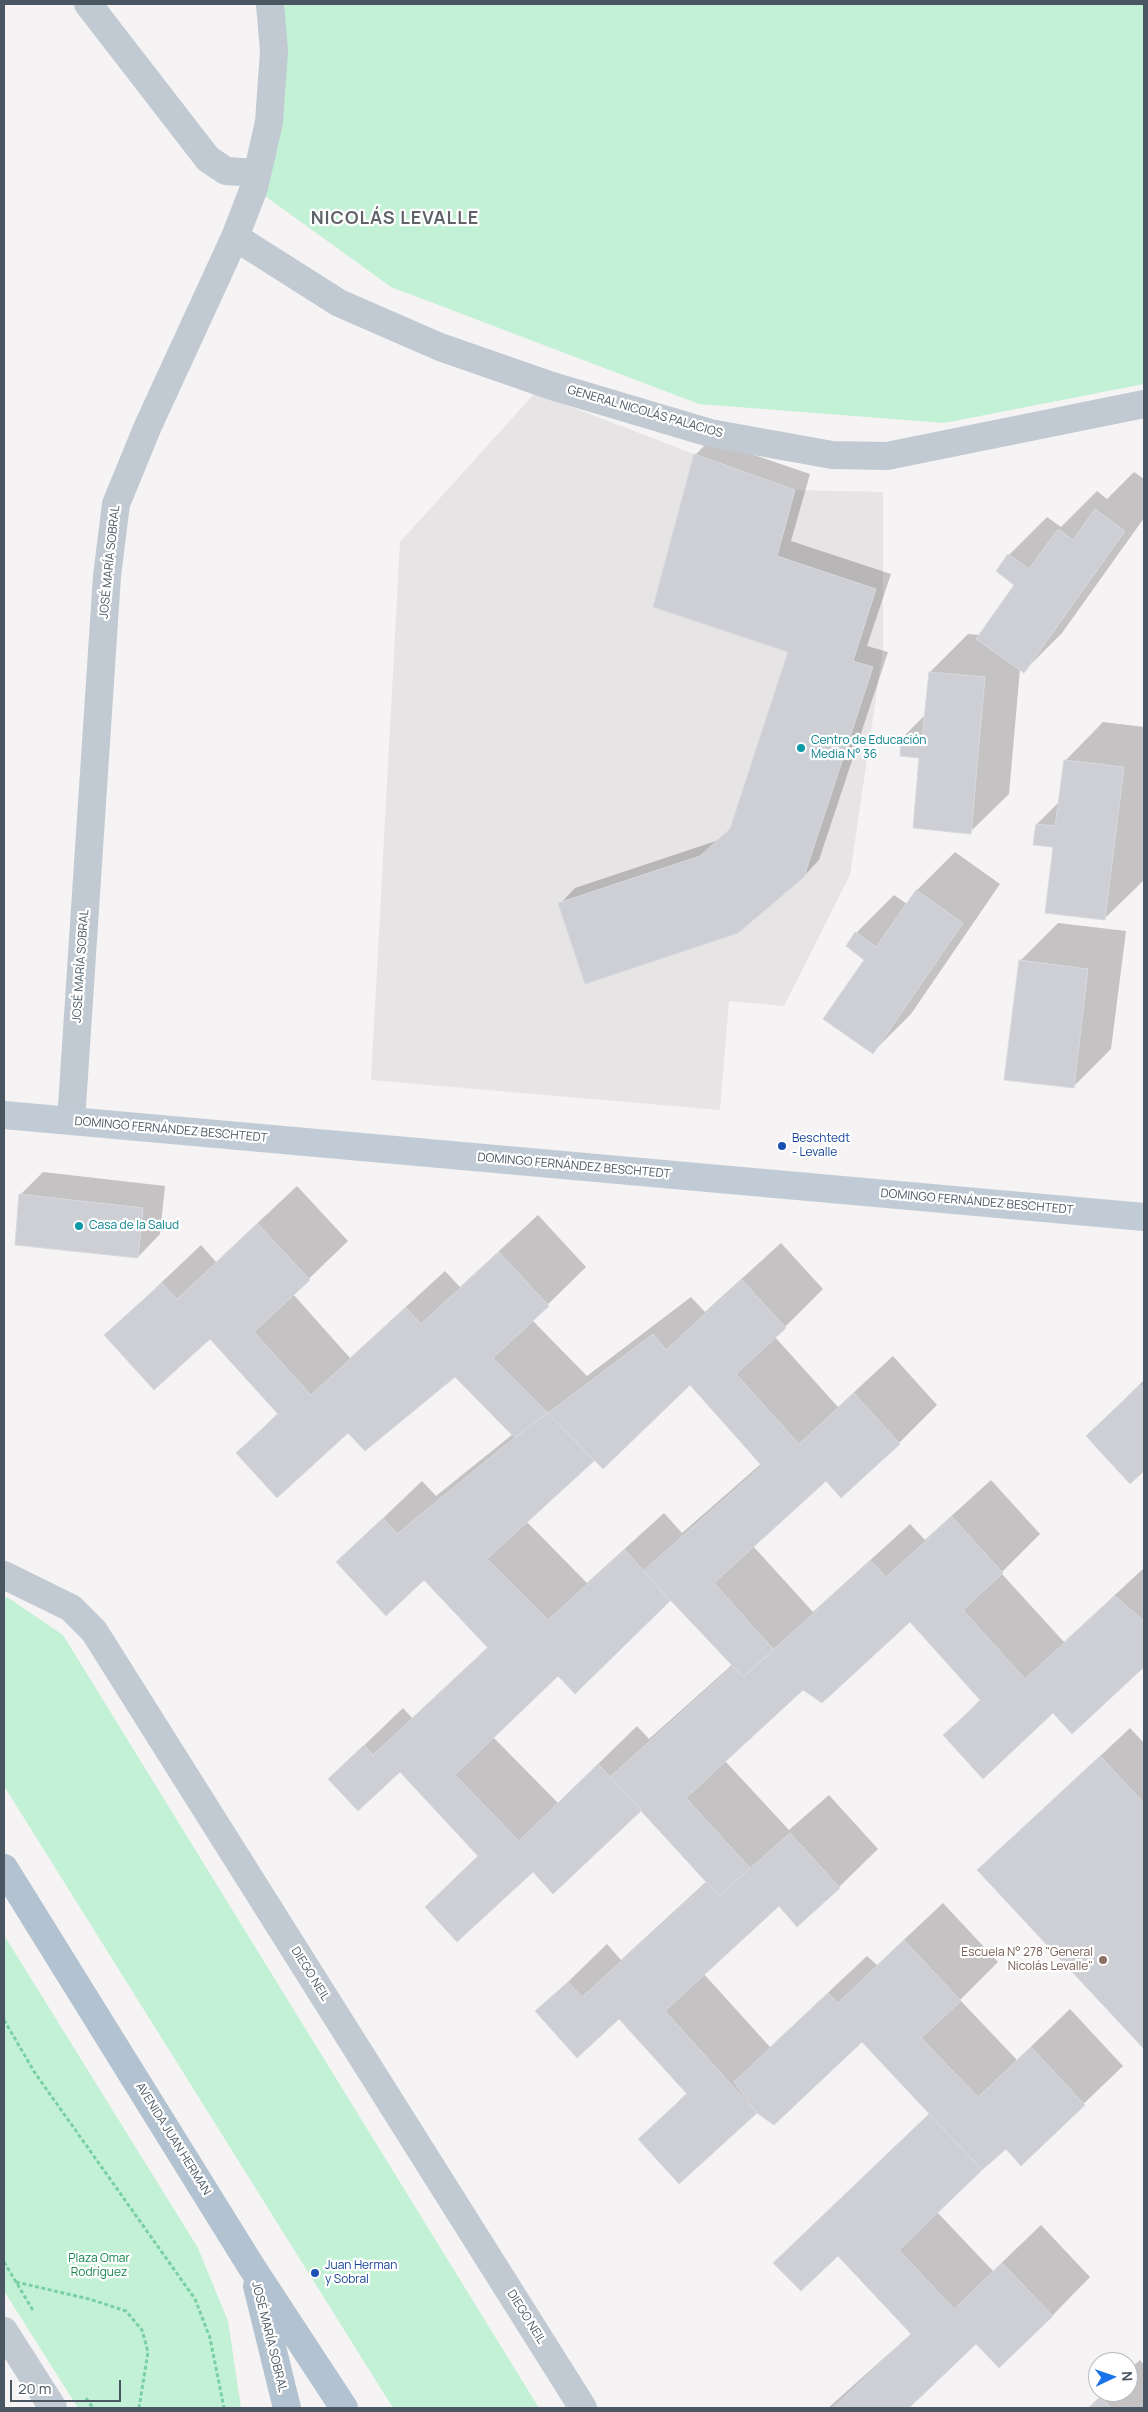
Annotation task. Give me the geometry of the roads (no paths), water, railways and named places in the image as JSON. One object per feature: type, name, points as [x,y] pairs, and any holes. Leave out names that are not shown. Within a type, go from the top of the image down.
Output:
[{"type":"main road","name":"AVENIDA JUAN HERMAN","points":[[4,1868],[251,2266],[344,2408]]},
{"type":"main road","name":"JOSÉ MARÍA SOBRAL","points":[[251,2266],[287,2408]]},
{"type":"street","points":[[88,4],[208,159],[226,171],[257,173]]},
{"type":"street","name":"JOSÉ MARÍA SOBRAL","points":[[71,1120],[107,576],[116,504],[148,426],[234,237],[254,188],[269,122],[274,51],[270,4]]},
{"type":"street","name":"GENERAL NICOLÁS PALACIOS","points":[[234,237],[339,303],[440,347],[552,386],[720,434],[832,454],[887,456],[1144,404]]},
{"type":"street","name":"DOMINGO FERNÁNDEZ BESCHTEDT","points":[[4,1114],[1144,1217]]},
{"type":"street","name":"DIEGO NEIL","points":[[4,1575],[71,1608],[94,1631],[583,2408]]},
{"type":"street","points":[[4,2331],[53,2408]]},
{"type":"place","name":"Centro de Educación Media N° 36","points":[[801,748]]},
{"type":"place","name":"Beschtedt - Levalle","points":[[782,1146]]},
{"type":"place","name":"Casa de la Salud","points":[[79,1226]]},
{"type":"place","name":"Escuela N° 278 \"General Nicolás Levalle\"","points":[[1103,1960]]},
{"type":"place","name":"Juan Herman y Sobral","points":[[315,2273]]},
{"type":"district","name":"NICOLÁS LEVALLE","points":[[395,219]]},
{"type":"park label","name":"Plaza Omar Rodríguez","points":[[99,2266]]}]
